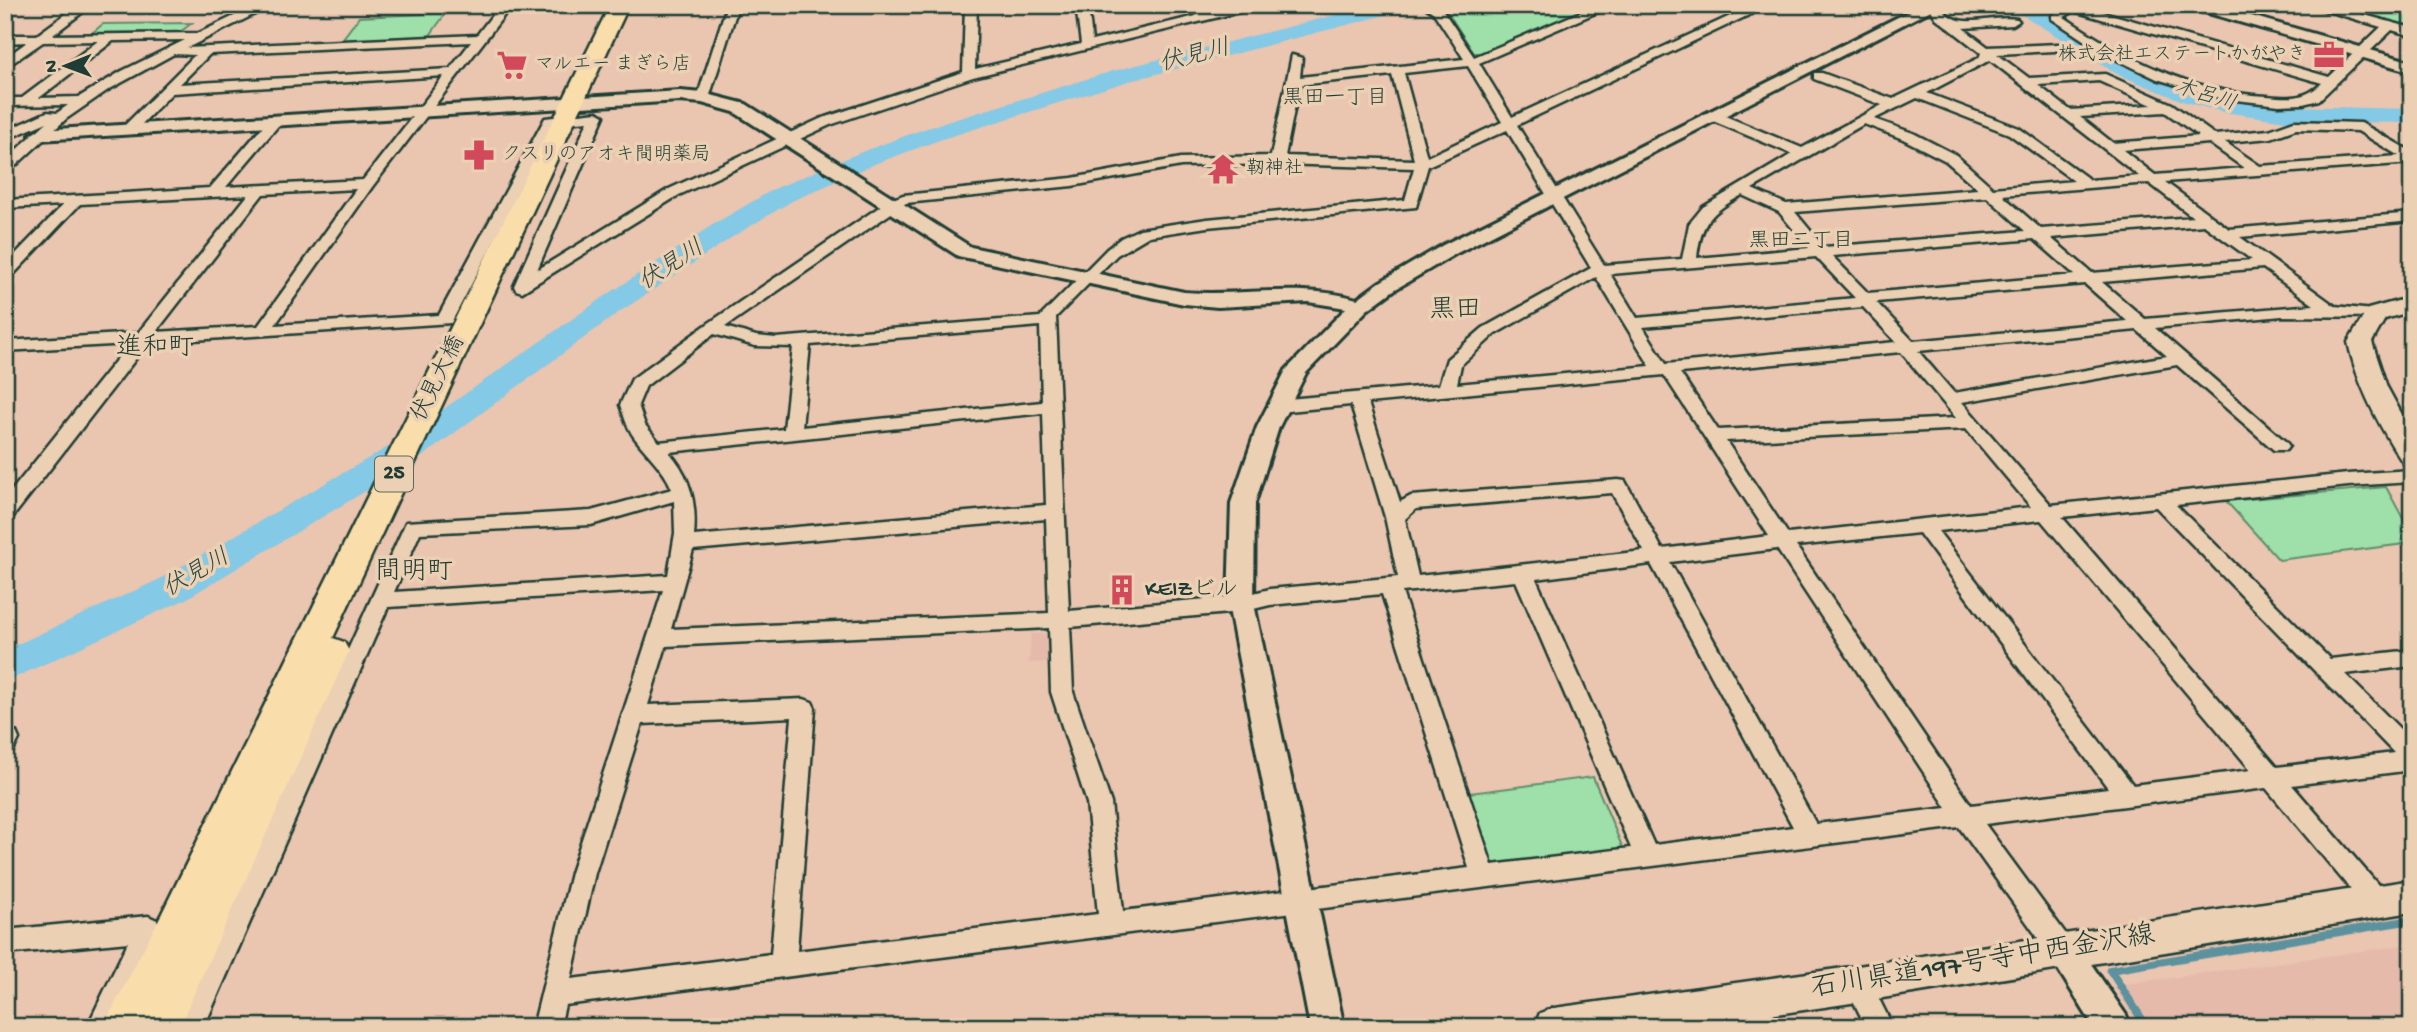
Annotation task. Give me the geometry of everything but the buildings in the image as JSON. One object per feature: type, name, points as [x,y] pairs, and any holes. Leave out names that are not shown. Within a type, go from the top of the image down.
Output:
[{"type":"main road","name":"25","points":[[574,117],[620,5]]},
{"type":"main road","name":"25","points":[[574,117],[634,5]]},
{"type":"main road","name":"伏見大橋","points":[[243,813],[574,117]]},
{"type":"main road","points":[[2412,304],[2376,314],[2360,342],[2363,359],[2412,457]]},
{"type":"main road","name":"25","points":[[125,1027],[243,813]]},
{"type":"main road","name":"25","points":[[156,1027],[243,813]]},
{"type":"main road","name":"石川県道197号寺中西金沢線","points":[[1554,1027],[1642,1020],[2394,898]]},
{"type":"street","points":[[5,64],[86,5]]},
{"type":"street","points":[[5,136],[82,101],[267,5]]},
{"type":"street","points":[[263,331],[367,184],[506,5]]},
{"type":"street","points":[[702,98],[733,6],[778,5]]},
{"type":"street","points":[[969,74],[971,5]]},
{"type":"street","points":[[1082,5],[1087,47]]},
{"type":"street","points":[[1198,5],[1203,19]]},
{"type":"street","points":[[39,135],[426,111],[597,116],[522,287],[674,192],[795,143],[825,122],[969,74],[1262,5]]},
{"type":"street","points":[[1293,82],[1472,62],[1608,5]]},
{"type":"street","points":[[546,1027],[583,873],[676,582],[685,544],[682,492],[673,470],[637,427],[629,405],[638,383],[712,328],[903,199],[1072,182],[1181,162],[1277,160],[1422,164],[1764,5]]},
{"type":"street","points":[[1327,1027],[1241,604],[1243,503],[1268,427],[1297,370],[1360,306],[1387,286],[1450,249],[1934,5],[1940,16],[1951,25],[2152,179],[2331,310]]},
{"type":"street","points":[[2196,5],[2412,67]]},
{"type":"street","points":[[2314,5],[2412,32]]},
{"type":"street","points":[[2331,82],[2073,7],[2056,17],[2154,75],[2234,99],[2303,101],[2319,94],[2324,86],[2331,82],[2389,26]]},
{"type":"street","points":[[1433,8],[1472,62],[1631,323],[1713,436],[1965,816],[2114,1027]]},
{"type":"street","points":[[1951,25],[2013,22]]},
{"type":"street","points":[[5,38],[205,36]]},
{"type":"street","points":[[24,102],[111,37]]},
{"type":"street","points":[[172,52],[481,38]]},
{"type":"street","points":[[1988,51],[2055,47]]},
{"type":"street","points":[[129,129],[206,51]]},
{"type":"street","points":[[1689,263],[1691,234],[1703,211],[1863,119],[1984,60],[1988,51]]},
{"type":"street","points":[[1277,160],[1296,58]]},
{"type":"street","points":[[1112,923],[1099,803],[1062,692],[1048,316],[1116,248],[1144,232],[1207,223],[1411,204],[1422,164],[1397,69]]},
{"type":"street","points":[[169,89],[456,72]]},
{"type":"street","points":[[1818,76],[1893,104]]},
{"type":"street","points":[[2028,82],[2101,77],[2168,108],[2259,172]]},
{"type":"street","points":[[1916,93],[2014,131],[2087,184]]},
{"type":"street","points":[[5,346],[445,320],[550,121],[680,96],[702,98],[740,108],[965,252],[1085,278],[1220,302],[1290,295],[1325,296],[1360,306]]},
{"type":"street","points":[[5,102],[82,101]]},
{"type":"street","points":[[5,168],[39,135],[82,101]]},
{"type":"street","points":[[2069,114],[2168,108]]},
{"type":"street","points":[[1713,116],[1805,154]]},
{"type":"street","points":[[1863,119],[1908,136],[1951,158],[2280,446]]},
{"type":"street","points":[[214,192],[276,120]]},
{"type":"street","points":[[2111,147],[2271,134],[2294,125],[2361,127],[2412,158]]},
{"type":"street","points":[[1784,209],[2412,158]]},
{"type":"street","points":[[5,204],[367,184]]},
{"type":"street","points":[[1741,189],[1784,209],[1821,253],[1906,343],[1905,346],[2273,779],[2394,898]]},
{"type":"street","points":[[5,513],[259,190]]},
{"type":"street","points":[[5,274],[76,200]]},
{"type":"street","points":[[2226,234],[2412,218]]},
{"type":"street","points":[[1447,390],[1453,363],[1489,331],[1598,270],[2208,220]]},
{"type":"street","points":[[1631,323],[2266,263]]},
{"type":"street","points":[[1278,406],[2282,311],[2331,310],[2376,314]]},
{"type":"street","points":[[712,328],[755,341],[802,342],[1047,321]]},
{"type":"street","points":[[792,433],[802,342]]},
{"type":"street","points":[[1950,399],[2181,359]]},
{"type":"street","points":[[1358,399],[1395,517],[1400,585],[1485,877]]},
{"type":"street","points":[[654,448],[1050,407]]},
{"type":"street","points":[[1713,436],[1971,423]]},
{"type":"street","points":[[658,638],[1061,620],[1241,604],[1270,597],[1523,573],[1783,541],[2412,476]]},
{"type":"street","points":[[1395,517],[1411,503],[1618,486],[1659,556],[1810,836]]},
{"type":"street","points":[[190,1027],[413,527],[591,519],[682,492]]},
{"type":"street","points":[[2161,500],[2412,758]]},
{"type":"street","points":[[685,544],[1057,510]]},
{"type":"street","points":[[1924,526],[2128,797]]},
{"type":"street","points":[[1523,573],[1647,857]]},
{"type":"street","points":[[380,600],[676,582]]},
{"type":"street","points":[[2326,668],[2412,658]]},
{"type":"street","points":[[633,715],[804,708],[783,965]]},
{"type":"street","points":[[5,738],[8,739],[5,744]]},
{"type":"street","points":[[553,994],[2273,779],[2412,758]]},
{"type":"street","points":[[5,942],[148,928],[100,1027]]},
{"type":"street","points":[[1858,984],[1880,1027]]},
{"type":"shaded area","points":[[1059,633],[1060,662],[1029,663],[1031,634]]},
{"type":"shaded area","points":[[2412,944],[2412,1027],[2140,1027],[2113,986]]},
{"type":"green space","points":[[1462,5],[1597,5],[1483,53],[1474,53],[1448,13]]},
{"type":"green space","points":[[2324,5],[2412,5],[2412,29]]},
{"type":"green space","points":[[446,13],[428,38],[341,41],[359,17]]},
{"type":"green space","points":[[192,23],[180,32],[92,33],[103,24]]},
{"type":"green space","points":[[2386,487],[2412,535],[2412,543],[2279,560],[2226,501]]},
{"type":"green space","points":[[1593,777],[1624,851],[1479,867],[1454,795]]},
{"type":"waterway","name":"伏見川","points":[[5,667],[171,590],[407,451],[608,307],[724,230],[783,195],[868,158],[933,134],[1121,76],[1402,5]]},
{"type":"waterway","name":"木呂川","points":[[2017,5],[2144,79],[2193,97],[2224,105],[2286,114],[2412,116]]},
{"type":"waterway","points":[[2147,1027],[2110,970],[2412,920]]},
{"type":"place","name":"株式会社エステートかがやき","points":[[2329,55]]},
{"type":"place","name":"マルエー まぎら店","points":[[512,65]]},
{"type":"place","name":"クスリのアオキ間明薬局","points":[[479,155]]},
{"type":"place","name":"靭神社","points":[[1223,169]]},
{"type":"place","name":"KEIZビル","points":[[1122,590]]},
{"type":"district","name":"黒田一丁目","points":[[1335,99]]},
{"type":"district","name":"黒田二丁目","points":[[1801,242]]},
{"type":"district","name":"黒田","points":[[1455,311]]},
{"type":"district","name":"進和町","points":[[155,349]]},
{"type":"district","name":"間明町","points":[[414,573]]}]
